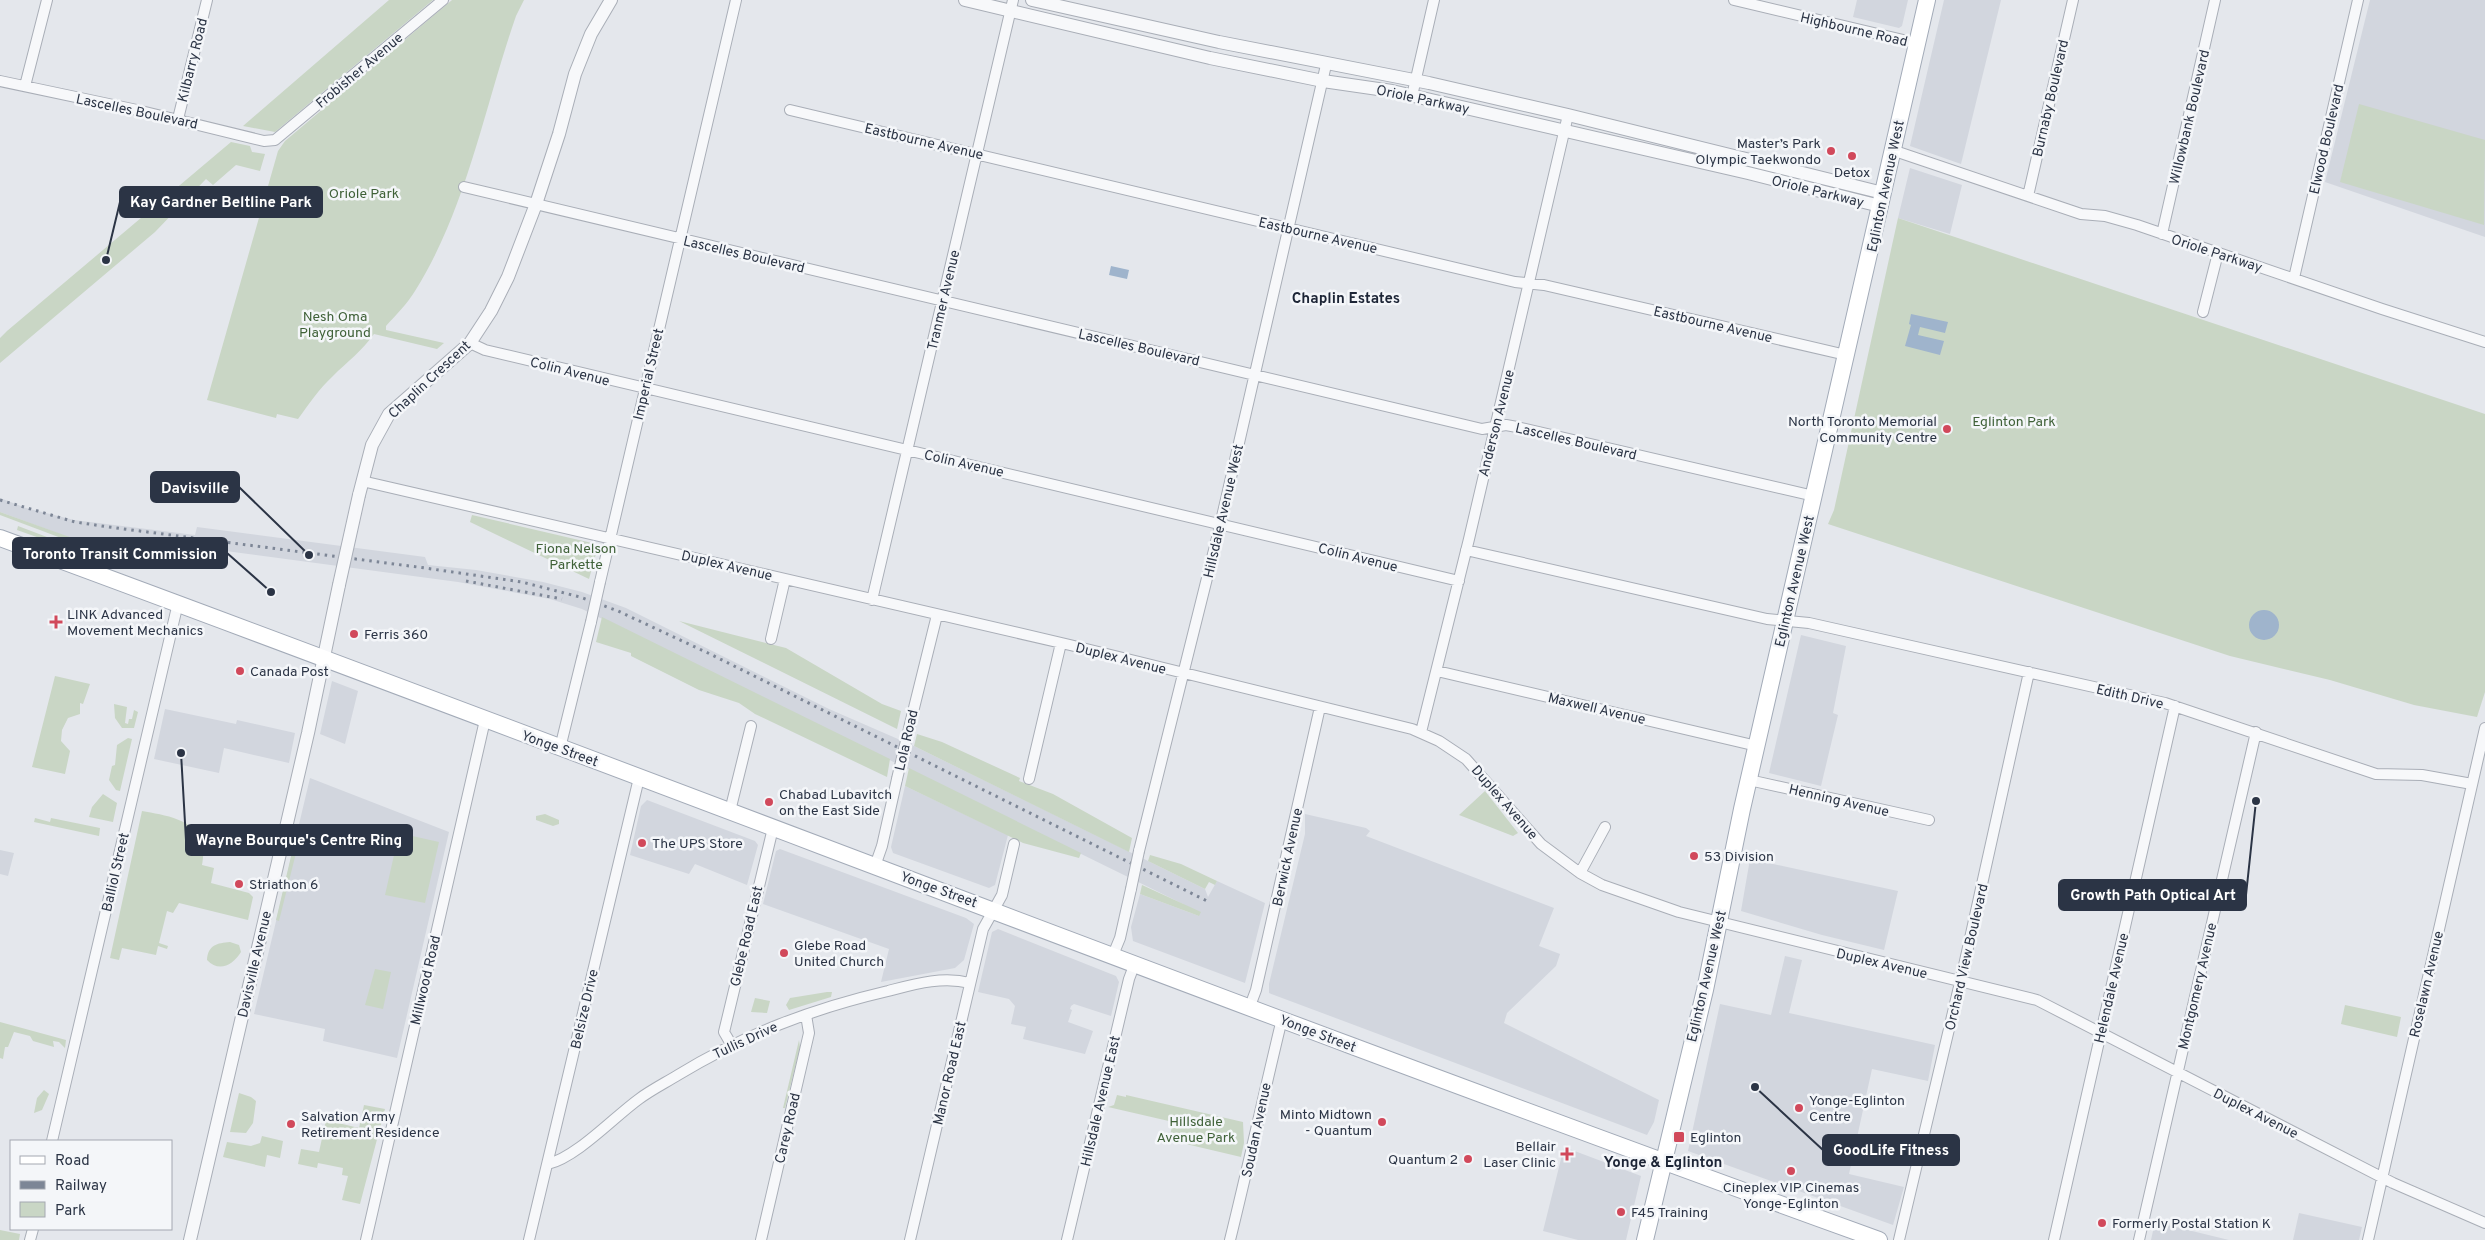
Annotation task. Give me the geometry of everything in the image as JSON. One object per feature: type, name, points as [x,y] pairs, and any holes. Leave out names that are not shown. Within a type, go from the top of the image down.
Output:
[{"type":"main road","name":"Eglinton Avenue West","points":[[1645,1240],[1719,922],[1784,622],[1927,0]]},
{"type":"main road","name":"Yonge Street","points":[[0,538],[178,603],[639,778],[1870,1238]]},
{"type":"street","points":[[25,86],[47,0]]},
{"type":"street","name":"Kilbarry Road","points":[[178,119],[206,0]]},
{"type":"street","name":"Frobisher Avenue","points":[[275,140],[443,0]]},
{"type":"street","name":"Chaplin Crescent","points":[[323,658],[372,444],[389,414],[470,343],[491,310],[508,276],[536,204],[559,134],[575,74],[592,34],[611,0]]},
{"type":"street","name":"Imperial Street","points":[[560,748],[736,0]]},
{"type":"street","name":"Oriole Parkway","points":[[965,0],[1012,6],[1210,58],[1323,81],[1412,96],[1748,173],[1843,198],[1882,200]]},
{"type":"street","name":"Oriole Parkway","points":[[1032,0],[1568,115],[1846,184],[1882,200]]},
{"type":"street","points":[[1412,96],[1434,0]]},
{"type":"street","name":"Highbourne Road","points":[[1734,0],[1916,43]]},
{"type":"street","name":"Burnaby Boulevard","points":[[2028,196],[2073,0]]},
{"type":"street","name":"Willowbank Boulevard","points":[[2162,234],[2215,0]]},
{"type":"street","name":"Elwood Boulevard","points":[[2294,278],[2358,0]]},
{"type":"street","name":"Tranmer Avenue","points":[[872,600],[1012,6]]},
{"type":"street","name":"Hillsdale Avenue West","points":[[1113,955],[1120,938],[1139,851],[1220,524],[1326,64]]},
{"type":"street","name":"Lascelles Boulevard","points":[[0,81],[178,119],[264,141],[275,140]]},
{"type":"street","name":"Eastbourne Avenue","points":[[790,110],[1515,282],[1529,283],[1846,355]]},
{"type":"street","name":"Anderson Avenue","points":[[1421,732],[1459,581],[1568,115]]},
{"type":"street","name":"Oriole Parkway","points":[[1892,150],[2081,214],[2116,218],[2485,342]]},
{"type":"street","points":[[1843,198],[1846,184]]},
{"type":"street","name":"Lascelles Boulevard","points":[[464,186],[1255,374],[1482,430],[1506,425],[1517,427],[1814,496]]},
{"type":"street","points":[[2203,312],[2218,253]]},
{"type":"street","name":"Colin Avenue","points":[[470,343],[485,350],[645,389],[1459,581]]},
{"type":"street","name":"Duplex Avenue","points":[[362,481],[1061,643],[1421,732],[1466,759],[1541,844],[1580,873],[1602,885],[1638,899],[1719,922],[2037,1000],[2382,1178],[2485,1223]]},
{"type":"street","points":[[1466,550],[1784,622]]},
{"type":"street","points":[[771,639],[785,579]]},
{"type":"street","name":"Balliol Street","points":[[52,1140],[178,603]]},
{"type":"street","name":"Lola Road","points":[[875,866],[882,846],[936,614]]},
{"type":"street","name":"Edith Drive","points":[[1784,622],[1809,623],[2175,706],[2376,774],[2422,775],[2472,784]]},
{"type":"street","points":[[1029,779],[1061,643]]},
{"type":"street","name":"Davisville Avenue","points":[[190,1240],[308,733],[323,658]]},
{"type":"street","name":"Maxwell Avenue","points":[[1437,671],[1757,746]]},
{"type":"street","name":"Orchard View Boulevard","points":[[1898,1240],[1915,1179],[2029,672]]},
{"type":"street","name":"Helendale Avenue","points":[[2054,1240],[2175,706]]},
{"type":"street","name":"Berwick Avenue","points":[[1250,1006],[1256,990],[1281,885],[1320,707]]},
{"type":"street","name":"Millwood Road","points":[[366,1240],[485,720]]},
{"type":"street","points":[[730,811],[751,726]]},
{"type":"street","name":"Montgomery Avenue","points":[[2139,1240],[2256,732]]},
{"type":"street","name":"Roselawn Avenue","points":[[2368,1240],[2484,733]]},
{"type":"street","name":"Belsize Drive","points":[[529,1240],[639,778]]},
{"type":"street","name":"Henning Avenue","points":[[1749,780],[1928,820]]},
{"type":"street","points":[[1580,873],[1605,826]]},
{"type":"street","name":"Glebe Road East","points":[[731,1044],[724,1032],[773,828]]},
{"type":"street","name":"Manor Road East","points":[[910,1240],[984,924],[1002,895],[1014,844]]},
{"type":"street","name":"Hillsdale Avenue East","points":[[1068,1240],[1129,978],[1135,963]]},
{"type":"street","name":"Tullis Drive","points":[[548,1164],[566,1158],[641,1098],[731,1044],[806,1015],[861,997],[932,981],[954,980],[970,983]]},
{"type":"street","name":"Carey Road","points":[[761,1240],[809,1033],[806,1015]]},
{"type":"street","name":"Soudan Avenue","points":[[1230,1240],[1250,1161],[1263,1090],[1282,1019]]},
{"type":"shaded area","points":[[1857,0],[1908,0],[1902,26],[1899,28],[1853,17]]},
{"type":"shaded area","points":[[1944,0],[2001,0],[1961,164],[1910,146]]},
{"type":"shaded area","points":[[2370,0],[2485,0],[2485,237],[2325,182]]},
{"type":"shaded area","points":[[1910,168],[1962,185],[1950,234],[1898,218]]},
{"type":"shaded area","points":[[0,498],[26,508],[74,520],[195,535],[197,527],[425,557],[428,565],[476,570],[543,582],[582,592],[626,608],[829,709],[914,746],[1205,889],[1208,897],[1217,881],[1265,903],[1245,983],[1133,941],[1131,927],[1140,894],[1199,916],[1183,904],[582,609],[550,599],[458,582],[180,545],[178,551],[144,543],[143,546],[71,538],[0,512]]},
{"type":"shaded area","points":[[1801,635],[1846,646],[1833,713],[1838,715],[1821,786],[1769,773]]},
{"type":"shaded area","points":[[332,681],[358,691],[345,744],[320,734]]},
{"type":"shaded area","points":[[165,709],[236,724],[237,720],[295,733],[289,763],[224,748],[219,773],[154,759]]},
{"type":"shaded area","points":[[310,778],[449,832],[397,1058],[323,1041],[325,1029],[254,1014]]},
{"type":"shaded area","points":[[905,786],[1008,835],[995,885],[989,888],[893,853],[891,847]]},
{"type":"shaded area","points":[[647,800],[755,841],[758,845],[747,885],[695,864],[689,874],[630,855],[641,806]]},
{"type":"shaded area","points":[[1305,814],[1366,828],[1370,831],[1366,836],[1554,908],[1539,946],[1560,954],[1556,966],[1507,1013],[1504,1023],[1659,1100],[1654,1122],[1647,1135],[1269,993],[1269,984],[1305,834]]},
{"type":"shaded area","points":[[780,849],[966,918],[974,924],[964,960],[955,968],[881,982],[889,949],[763,904],[776,851]]},
{"type":"shaded area","points":[[0,850],[14,853],[8,876],[0,874]]},
{"type":"shaded area","points":[[1750,859],[1898,891],[1884,950],[1822,935],[1741,911]]},
{"type":"shaded area","points":[[998,929],[1116,976],[1119,982],[1111,1016],[1074,1004],[1071,1006],[1070,1009],[1072,1010],[1068,1022],[1093,1031],[1085,1054],[1023,1039],[1026,1027],[1011,1024],[1015,1006],[1009,999],[978,992],[992,932]]},
{"type":"shaded area","name":"Yonge-Eglinton Centre","points":[[1785,956],[1802,960],[1789,1013],[1935,1045],[1928,1081],[1872,1069],[1849,1174],[1904,1187],[1893,1225],[1688,1151],[1720,1004],[1771,1015]]},
{"type":"shaded area","points":[[1564,1147],[1641,1176],[1626,1240],[1578,1240],[1543,1231]]},
{"type":"shaded area","points":[[2299,1213],[2362,1227],[2359,1240],[2293,1240]]},
{"type":"shaded area","points":[[2155,1222],[2229,1240],[2151,1240]]},
{"type":"green space","points":[[389,0],[433,0],[275,132],[243,126]]},
{"type":"green space","name":"Oriole Park","points":[[452,0],[524,0],[516,16],[473,157],[448,226],[433,259],[415,291],[386,326],[386,330],[444,343],[437,349],[374,334],[323,386],[298,419],[277,414],[276,418],[207,400],[278,151],[285,141]]},
{"type":"green space","points":[[2359,104],[2485,140],[2484,225],[2340,182]]},
{"type":"green space","points":[[231,142],[250,146],[252,152],[265,154],[260,171],[236,165],[213,185],[206,179],[155,232],[0,363],[0,338],[7,331]]},
{"type":"green space","name":"Eglinton Park","points":[[1898,218],[2485,414],[2485,692],[2477,717],[2414,705],[2330,680],[2230,656],[1828,524],[1834,510]]},
{"type":"green space","points":[[0,512],[78,540],[77,544],[0,515]]},
{"type":"green space","name":"Fiona Nelson Parkette","points":[[472,515],[592,543],[597,550],[589,579],[470,522]]},
{"type":"green space","points":[[18,526],[105,559],[104,561],[17,530]]},
{"type":"green space","points":[[602,617],[890,759],[887,777],[755,714],[739,703],[699,690],[631,656],[631,653],[596,642]]},
{"type":"green space","points":[[679,621],[786,648],[882,704],[901,711],[897,729]]},
{"type":"green space","points":[[55,676],[90,684],[83,704],[80,703],[80,714],[68,718],[62,730],[61,741],[70,751],[65,774],[32,767]]},
{"type":"green space","points":[[114,704],[127,707],[125,723],[128,724],[129,719],[132,719],[134,710],[138,712],[134,728],[122,728],[115,718]]},
{"type":"green space","points":[[917,734],[942,742],[1020,778],[1019,781],[1053,794],[1132,838],[1129,852],[914,746]]},
{"type":"green space","points":[[128,738],[132,739],[120,791],[116,790],[109,780],[112,766],[115,765],[117,745]]},
{"type":"green space","points":[[909,768],[1081,853],[1079,858],[1023,843],[905,786]]},
{"type":"green space","points":[[1485,791],[1518,833],[1513,836],[1459,815]]},
{"type":"green space","points":[[103,794],[117,803],[113,822],[89,817],[92,807]]},
{"type":"green space","points":[[142,811],[178,820],[194,829],[203,844],[202,865],[214,868],[211,883],[249,893],[253,897],[248,920],[179,903],[173,913],[167,911],[159,943],[168,946],[167,949],[158,946],[156,955],[122,948],[119,960],[110,958]]},
{"type":"green space","points":[[545,814],[559,820],[559,824],[553,826],[536,820],[536,816]]},
{"type":"green space","points":[[35,818],[50,822],[51,818],[100,828],[99,836],[34,822]]},
{"type":"green space","points":[[399,833],[439,842],[425,903],[385,895]]},
{"type":"green space","points":[[293,848],[297,849],[279,921],[276,920]]},
{"type":"green space","points":[[1150,855],[1181,864],[1217,881],[1215,885],[1209,882],[1205,889],[1148,861]]},
{"type":"green space","points":[[1142,885],[1201,912],[1199,916],[1140,894]]},
{"type":"green space","points":[[230,942],[239,945],[241,952],[234,961],[221,967],[207,960],[211,948],[221,943]]},
{"type":"green space","points":[[375,969],[391,972],[383,1009],[365,1005]]},
{"type":"green space","points":[[832,992],[831,997],[789,1010],[786,1005],[790,998]]},
{"type":"green space","points":[[755,998],[770,1001],[767,1013],[751,1012]]},
{"type":"green space","points":[[2345,1005],[2401,1017],[2397,1037],[2341,1024]]},
{"type":"green space","points":[[0,1022],[66,1040],[65,1048],[59,1042],[53,1041],[54,1047],[33,1041],[30,1036],[14,1032],[8,1047],[5,1047],[3,1059],[0,1058]]},
{"type":"green space","points":[[799,1040],[800,1047],[785,1108],[783,1108]]},
{"type":"green space","points":[[44,1090],[49,1094],[42,1110],[34,1113],[37,1098]]},
{"type":"green space","points":[[239,1093],[256,1101],[253,1123],[246,1133],[230,1132]]},
{"type":"green space","name":"Hillsdale Avenue Park","points":[[1117,1095],[1126,1097],[1126,1095],[1243,1122],[1244,1143],[1241,1157],[1169,1140],[1173,1122],[1108,1107],[1114,1105]]},
{"type":"green space","points":[[364,1105],[385,1109],[360,1204],[342,1200],[348,1176],[342,1175],[343,1168],[318,1163],[317,1168],[298,1164],[301,1149],[319,1152],[326,1120],[359,1128]]},
{"type":"green space","points":[[262,1136],[283,1141],[280,1158],[267,1155],[265,1167],[223,1157],[227,1142],[251,1146],[260,1143]]},
{"type":"green space","points":[[0,1230],[20,1234],[19,1240],[0,1240]]},
{"type":"water","points":[[1111,266],[1129,270],[1127,279],[1109,275]]},
{"type":"water","points":[[1911,314],[1948,322],[1945,333],[1920,327],[1918,335],[1944,341],[1940,355],[1905,346],[1911,325],[1909,324]]},
{"type":"water","points":[[2264,610],[2275,614],[2279,625],[2275,636],[2264,640],[2253,636],[2249,625],[2253,614]]},
{"type":"railway","points":[[0,500],[75,522],[522,582],[580,597],[618,611],[708,653],[1207,901]]},
{"type":"railway","points":[[466,581],[562,599]]},
{"type":"place","name":"Master’s Park Olympic Taekwondo","points":[[1831,151]]},
{"type":"place","name":"Detox","points":[[1852,156]]},
{"type":"place","name":"Kay Gardner Beltline Park","points":[[106,260]]},
{"type":"place","name":"North Toronto Memorial Community Centre","points":[[1947,429]]},
{"type":"place","name":"Davisville","points":[[309,555]]},
{"type":"place","name":"Toronto Transit Commission","points":[[271,592]]},
{"type":"place","name":"LINK Advanced Movement Mechanics","points":[[56,622]]},
{"type":"place","name":"Ferris 360","points":[[354,634]]},
{"type":"place","name":"Canada Post","points":[[240,671]]},
{"type":"place","name":"Wayne Bourque's Centre Ring","points":[[181,753]]},
{"type":"place","name":"Growth Path Optical Art","points":[[2256,801]]},
{"type":"place","name":"Chabad Lubavitch on the East Side","points":[[769,802]]},
{"type":"place","name":"The UPS Store","points":[[642,843]]},
{"type":"place","name":"53 Division","points":[[1694,856]]},
{"type":"place","name":"Striathon 6","points":[[239,884]]},
{"type":"place","name":"Glebe Road United Church","points":[[784,953]]},
{"type":"place","name":"GoodLife Fitness","points":[[1755,1087]]},
{"type":"place","name":"Yonge-Eglinton Centre","points":[[1799,1108]]},
{"type":"place","name":"Minto Midtown - Quantum","points":[[1382,1122]]},
{"type":"place","name":"Salvation Army Retirement Residence","points":[[291,1124]]},
{"type":"place","name":"Eglinton","points":[[1679,1137]]},
{"type":"place","name":"Bellair Laser Clinic","points":[[1567,1154]]},
{"type":"place","name":"Quantum 2","points":[[1468,1159]]},
{"type":"place","name":"Cineplex VIP Cinemas Yonge-Eglinton","points":[[1791,1171]]},
{"type":"place","name":"F45 Training","points":[[1621,1212]]},
{"type":"place","name":"Formerly Postal Station K","points":[[2102,1223]]},
{"type":"district","name":"Chaplin Estates","points":[[1346,298]]},
{"type":"district","name":"Yonge & Eglinton","points":[[1663,1162]]},
{"type":"park label","name":"Nesh Oma Playground","points":[[335,324]]}]
